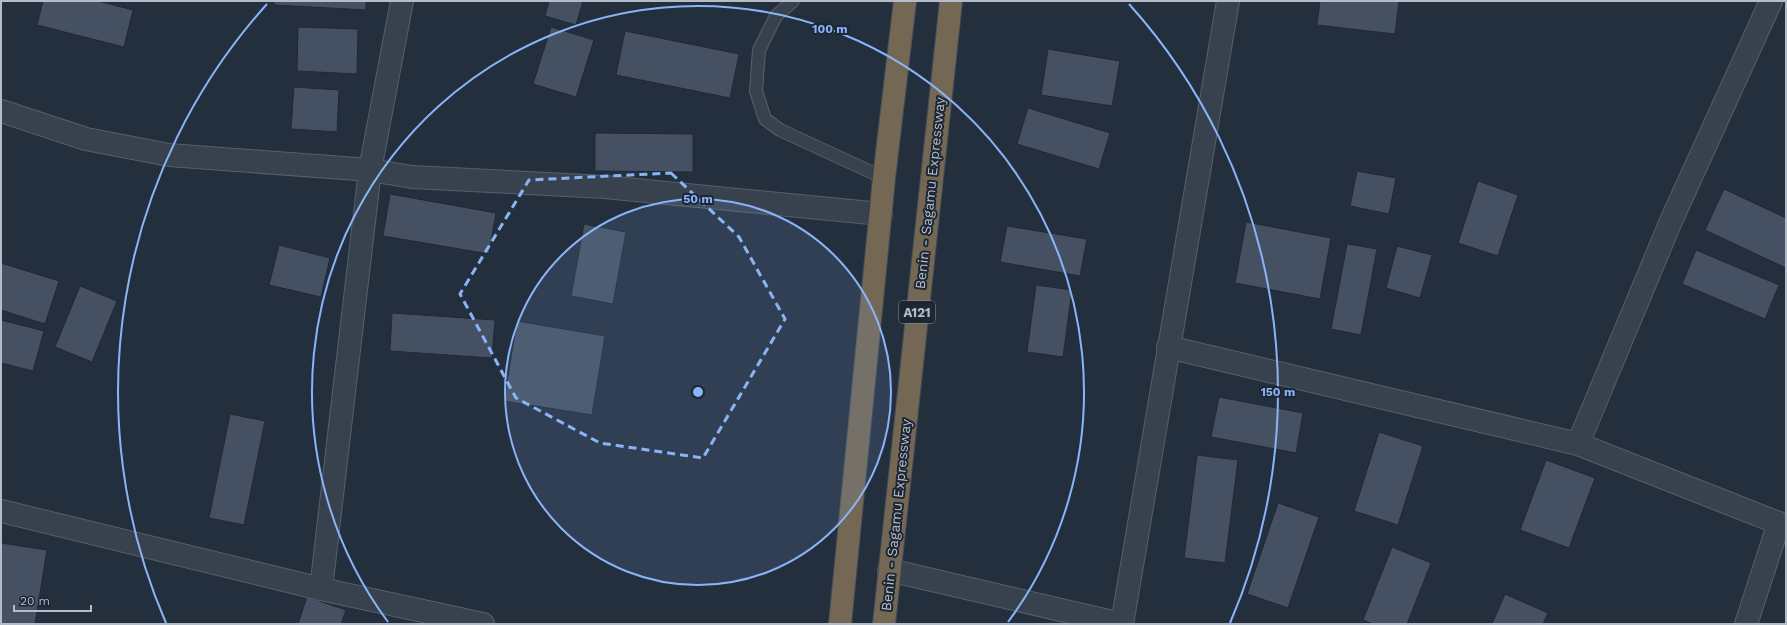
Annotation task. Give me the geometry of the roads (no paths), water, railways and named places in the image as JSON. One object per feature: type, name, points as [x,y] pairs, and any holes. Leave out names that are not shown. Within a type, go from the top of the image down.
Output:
[{"type":"highway","points":[[840,624],[884,178],[905,1]]},
{"type":"highway","name":"Benin - Sagamu Expressway","points":[[884,624],[951,1]]},
{"type":"street","points":[[321,589],[370,170],[402,1]]},
{"type":"street","points":[[890,570],[1122,624],[1228,1]]},
{"type":"street","points":[[1578,444],[1671,221],[1771,1]]},
{"type":"street","points":[[1,111],[86,139],[169,155],[370,170],[412,177],[605,187],[881,214]]},
{"type":"street","points":[[1168,347],[1578,444],[1782,524],[1746,624]]},
{"type":"street","points":[[1,511],[321,589],[483,624]]},
{"type":"lane","points":[[793,1],[776,16],[759,50],[756,91],[765,119],[780,130],[884,178]]}]
